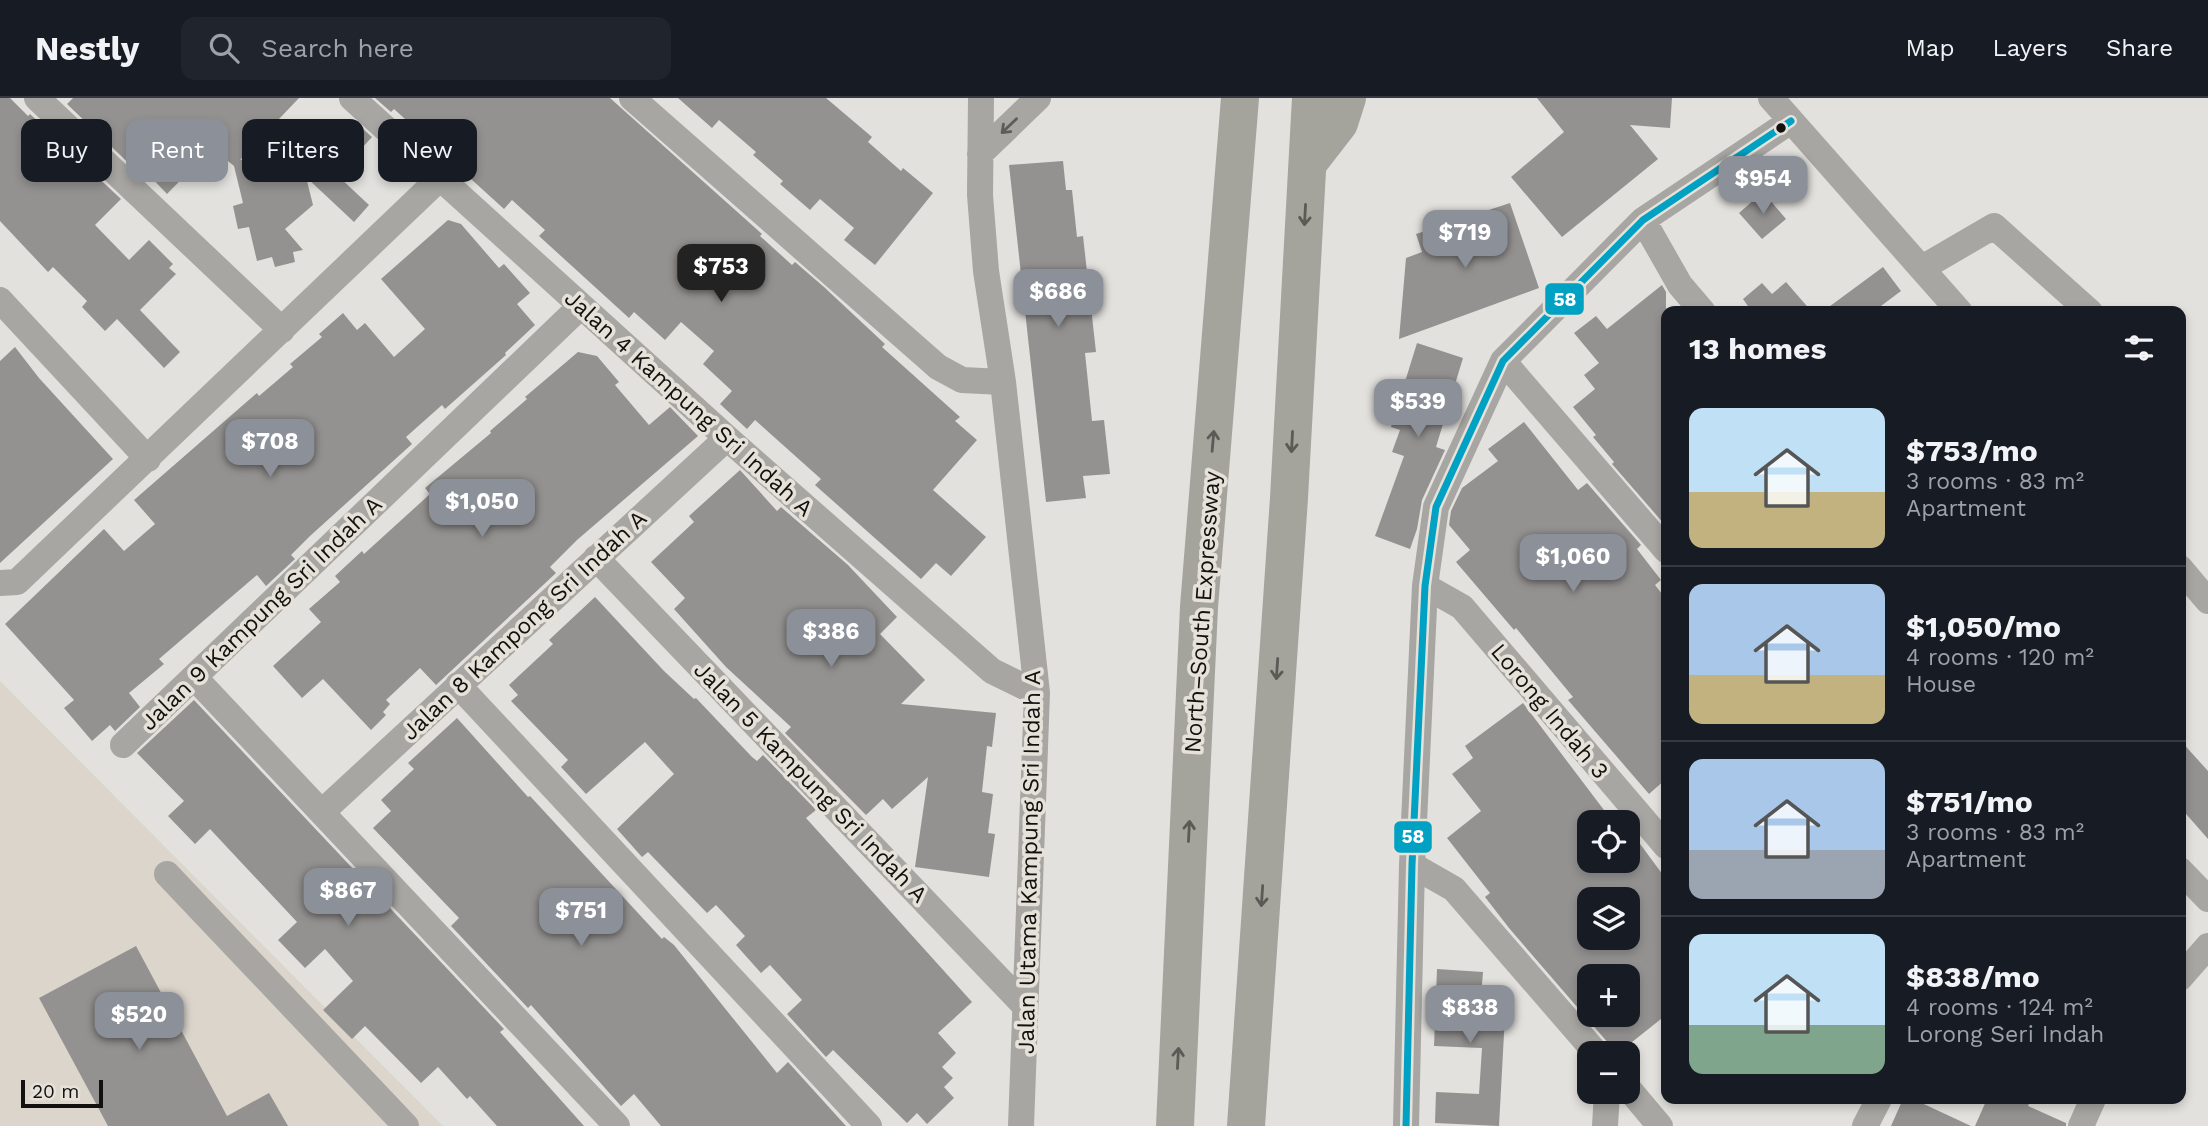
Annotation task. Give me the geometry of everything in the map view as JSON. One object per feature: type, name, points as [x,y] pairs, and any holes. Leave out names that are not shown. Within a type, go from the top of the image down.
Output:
[{"type":"highway","points":[[1246,1126],[1288,512],[1311,98]]},
{"type":"highway","points":[[1308,163],[1339,123],[1347,98]]},
{"type":"highway","name":"North–South Expressway","points":[[1175,1126],[1199,607],[1239,116]]},
{"type":"street","points":[[37,98],[282,330]]},
{"type":"street","name":"Jalan 4 Kampung Sri Indah A","points":[[352,98],[378,122]]},
{"type":"street","points":[[632,98],[938,367],[962,380],[1003,382]]},
{"type":"street","name":"Jalan Utama Kampung Sri Indah A","points":[[981,98],[980,154],[986,271],[1003,382],[1037,694],[1021,1126]]},
{"type":"street","points":[[980,154],[1038,98]]},
{"type":"street","points":[[1771,98],[1955,306]]},
{"type":"street","points":[[1406,1126],[1412,865],[1425,586],[1436,507],[1503,361],[1643,220],[1791,121]]},
{"type":"street","points":[[2,584],[17,582],[436,182]]},
{"type":"street","name":"Jalan 4 Kampung Sri Indah A","points":[[444,182],[727,439],[992,671],[1037,694]]},
{"type":"street","points":[[1643,220],[1681,285],[1698,306]]},
{"type":"street","points":[[1923,268],[1994,226],[2083,306]]},
{"type":"street","points":[[0,300],[148,459]]},
{"type":"street","name":"Jalan 9 Kampung Sri Indah A","points":[[123,745],[582,306]]},
{"type":"street","points":[[1503,361],[1661,544]]},
{"type":"street","name":"Jalan 8 Kampong Sri Indah A","points":[[322,812],[727,439]]},
{"type":"street","name":"Jalan 5 Kampung Sri Indah A","points":[[596,558],[1026,1006]]},
{"type":"street","points":[[2186,575],[2208,600]]},
{"type":"street","name":"Lorong Indah 3","points":[[1425,586],[1462,607],[1661,840]]},
{"type":"street","points":[[194,677],[617,1126]]},
{"type":"street","points":[[458,685],[869,1126]]},
{"type":"street","points":[[1412,865],[1454,889],[1586,1041]]},
{"type":"street","points":[[167,874],[406,1126]]},
{"type":"street","points":[[2186,876],[2208,899]]},
{"type":"street","points":[[2186,971],[2208,946]]},
{"type":"street","points":[[1640,1102],[1660,1126]]},
{"type":"street","points":[[1605,1126],[1606,1104]]},
{"type":"street","points":[[1866,1126],[1877,1104]]},
{"type":"street","points":[[2081,1126],[2091,1104]]},
{"type":"shaded area","points":[[0,681],[443,1126],[0,1126]]},
{"type":"building","points":[[0,98],[10,98],[28,116],[30,114],[35,119],[21,119],[21,182],[103,182],[121,199],[95,225],[129,260],[149,240],[173,264],[169,268],[176,274],[140,310],[180,352],[164,368],[117,319],[105,331],[82,307],[87,301],[53,267],[48,272],[0,221]]},
{"type":"building","points":[[73,98],[299,98],[279,119],[242,119],[240,160],[242,182],[307,182],[313,205],[285,229],[303,250],[293,252],[295,262],[275,267],[272,257],[257,261],[249,227],[238,229],[233,206],[243,203],[234,166],[228,161],[228,119],[126,119],[126,161],[112,147],[112,119],[83,119],[67,104]]},
{"type":"building","points":[[375,98],[610,98],[762,234],[760,236],[792,265],[795,262],[824,287],[885,344],[882,347],[960,417],[955,421],[977,440],[933,490],[986,537],[951,576],[936,563],[921,579],[815,485],[821,479],[755,420],[747,429],[720,404],[732,391],[703,364],[714,351],[681,322],[665,340],[634,312],[629,318],[539,236],[545,230],[512,200],[504,209],[474,182],[477,182],[477,119],[405,119],[394,109],[391,112]]},
{"type":"building","points":[[678,98],[826,98],[872,137],[868,142],[901,171],[903,168],[933,193],[875,265],[844,240],[854,228],[820,199],[810,210],[780,184],[783,181],[753,155],[756,152],[719,120],[712,128]]},
{"type":"building","points":[[1537,98],[1672,98],[1670,128],[1630,125],[1658,159],[1562,237],[1511,177],[1564,132]]},
{"type":"building","points":[[364,130],[372,137],[364,146]]},
{"type":"building","points":[[1063,161],[1066,190],[1072,190],[1077,237],[1083,236],[1096,352],[1085,353],[1092,421],[1104,420],[1110,474],[1083,476],[1086,498],[1046,502],[1009,165]]},
{"type":"building","points":[[156,182],[179,182],[167,194]]},
{"type":"building","points":[[311,182],[344,182],[369,205],[354,222]]},
{"type":"building","points":[[1763,192],[1786,219],[1762,239],[1739,213]]},
{"type":"building","points":[[1510,203],[1539,288],[1399,339],[1406,258],[1422,252],[1416,234]]},
{"type":"building","points":[[448,220],[461,224],[499,268],[504,264],[530,293],[517,304],[535,325],[505,353],[506,355],[445,409],[442,405],[406,437],[412,444],[310,536],[291,555],[295,559],[266,586],[257,575],[159,659],[164,664],[129,693],[140,707],[115,731],[110,725],[92,741],[64,708],[74,700],[5,624],[104,529],[124,551],[155,524],[134,500],[257,393],[259,396],[293,367],[290,364],[322,337],[319,334],[343,313],[357,330],[365,323],[394,357],[425,329],[381,279]]},
{"type":"building","points":[[1883,267],[1901,291],[1881,306],[1830,306]]},
{"type":"building","points":[[1786,282],[1807,306],[1748,306],[1743,299],[1762,283],[1772,294]]},
{"type":"building","points":[[1662,285],[1666,292],[1666,306],[1661,306],[1661,520],[1612,464],[1614,462],[1593,437],[1596,435],[1573,407],[1595,389],[1584,375],[1599,363],[1574,333],[1596,316],[1607,329]]},
{"type":"building","points":[[1417,343],[1463,358],[1436,447],[1445,450],[1422,500],[1410,549],[1375,536],[1404,456],[1392,452],[1400,430],[1391,427]]},
{"type":"building","points":[[15,347],[39,378],[113,459],[0,563],[0,361]]},
{"type":"building","points":[[578,352],[597,356],[619,382],[615,385],[649,425],[670,407],[698,436],[577,540],[550,567],[556,573],[436,685],[420,668],[386,700],[390,704],[383,712],[386,715],[371,730],[323,679],[302,698],[273,666],[321,622],[309,609],[340,582],[335,576],[362,551],[364,554],[430,494],[425,488],[491,433],[490,431],[527,399],[525,397]]},
{"type":"building","points":[[1524,422],[1578,490],[1587,483],[1641,545],[1637,549],[1661,580],[1655,585],[1661,593],[1661,783],[1649,794],[1568,700],[1573,697],[1516,628],[1514,630],[1456,562],[1470,550],[1449,525],[1451,511],[1462,488],[1498,461],[1488,449]]},
{"type":"building","points":[[740,470],[777,511],[781,507],[848,565],[897,617],[880,634],[925,680],[901,704],[996,713],[992,747],[987,746],[982,792],[993,794],[988,833],[995,834],[989,877],[915,867],[928,777],[892,809],[883,799],[866,815],[785,733],[791,727],[726,667],[674,609],[685,598],[651,562],[694,522],[689,516]]},
{"type":"building","points":[[595,597],[664,671],[696,698],[752,757],[757,761],[763,755],[816,810],[806,818],[972,1002],[938,1033],[956,1053],[942,1067],[953,1078],[944,1087],[954,1098],[927,1124],[917,1113],[907,1123],[833,1050],[826,1057],[787,1014],[802,1000],[770,965],[761,973],[736,945],[745,936],[716,905],[707,913],[648,852],[642,857],[617,829],[674,774],[645,742],[586,794],[561,767],[568,760],[511,701],[518,695],[509,685],[553,644],[549,640]]},
{"type":"building","points":[[194,700],[504,1029],[500,1032],[584,1126],[497,1126],[470,1096],[467,1099],[438,1067],[421,1083],[365,1026],[352,1039],[323,1010],[353,981],[325,949],[305,968],[278,940],[297,922],[210,829],[195,844],[168,816],[184,801],[137,753]]},
{"type":"building","points":[[1523,703],[1604,810],[1577,810],[1577,873],[1640,873],[1640,844],[1661,872],[1661,1019],[1633,1041],[1606,1041],[1594,1027],[1640,1027],[1640,964],[1577,964],[1577,1007],[1485,897],[1490,893],[1447,838],[1481,811],[1452,774],[1473,758],[1465,746]]},
{"type":"building","points":[[457,718],[662,939],[664,937],[674,945],[777,1073],[788,1062],[846,1126],[661,1126],[634,1094],[621,1106],[531,1005],[528,1008],[451,926],[459,918],[373,828],[391,811],[381,800],[414,769],[408,763]]},
{"type":"building","points":[[2186,747],[2208,771],[2208,839],[2186,814]]},
{"type":"building","points":[[136,946],[227,1116],[269,1093],[288,1126],[108,1126],[39,998]]},
{"type":"building","points":[[1437,969],[1483,972],[1481,996],[1506,997],[1499,1126],[1435,1123],[1436,1092],[1479,1094],[1482,1048],[1434,1046]]},
{"type":"building","points":[[1901,1104],[1924,1104],[1971,1126],[1891,1126]]},
{"type":"building","points":[[1985,1104],[2029,1104],[2028,1106],[2066,1123],[2066,1126],[1975,1126]]},
{"type":"transit line","name":"58","points":[[1406,1126],[1412,865],[1425,586],[1436,507],[1503,361],[1643,220],[1791,121]]}]
